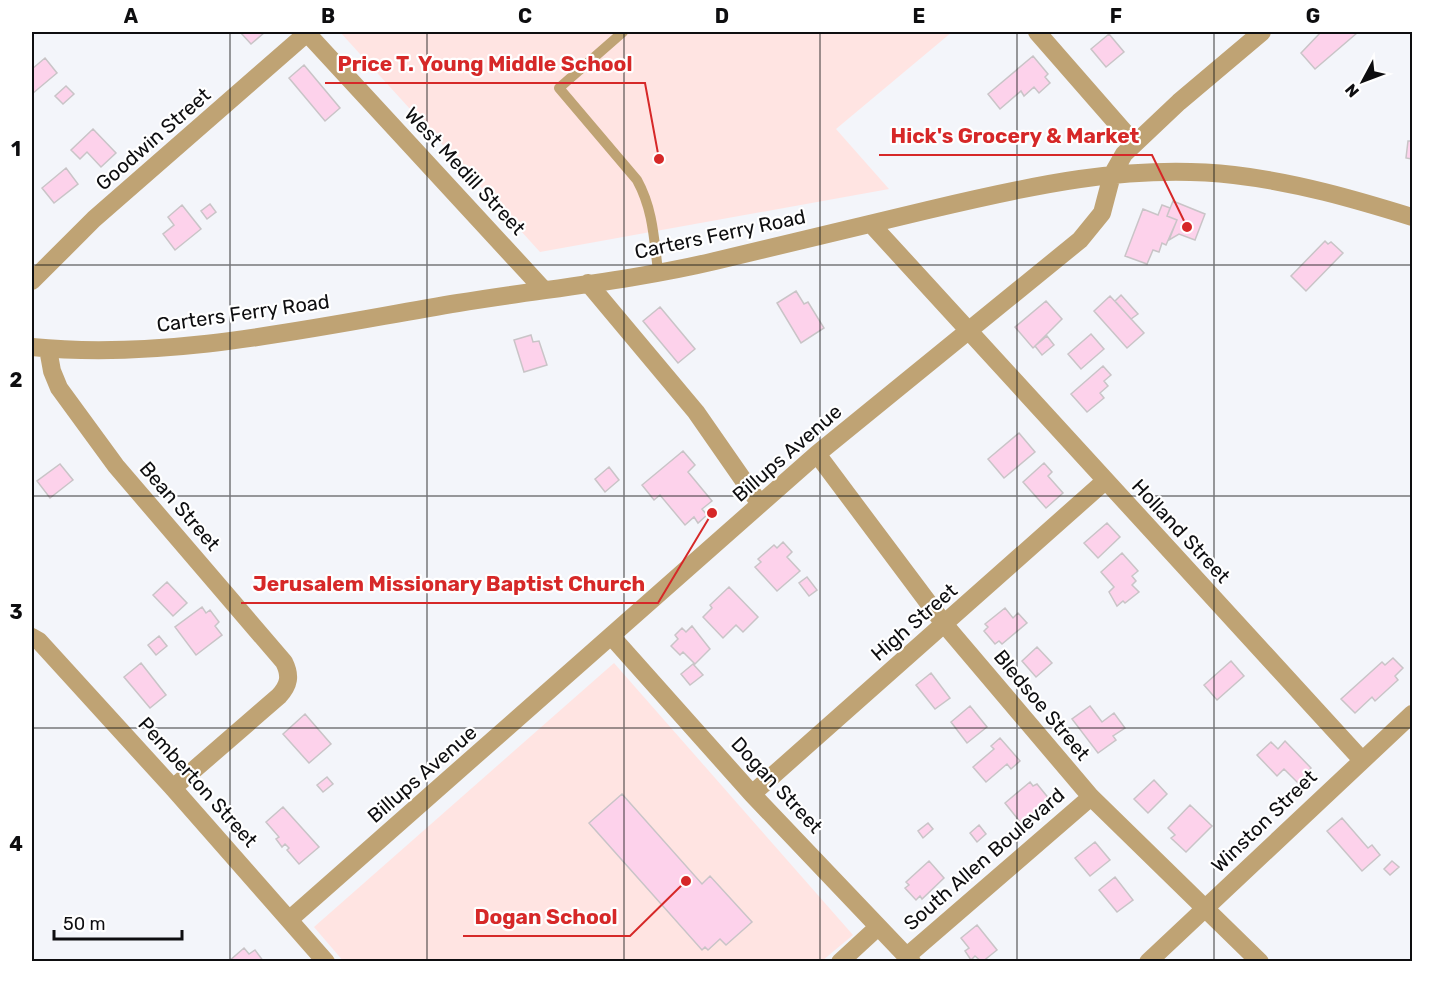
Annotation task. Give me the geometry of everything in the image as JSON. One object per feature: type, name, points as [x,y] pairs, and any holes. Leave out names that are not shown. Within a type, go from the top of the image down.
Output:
[{"type":"street","name":"Goodwin Street","points":[[32,281],[94,219],[307,32]]},
{"type":"street","name":"West Medill Street","points":[[307,32],[543,289]]},
{"type":"street","points":[[1037,32],[1134,143]]},
{"type":"street","name":"Billups Avenue","points":[[290,919],[817,454],[970,331],[1091,228],[1102,213],[1112,175],[1134,143],[1262,32]]},
{"type":"street","name":"Carters Ferry Road","points":[[40,348],[144,348],[231,340],[588,283],[710,262],[1026,187],[1112,175],[1172,172],[1232,175],[1334,194],[1413,217]]},
{"type":"street","name":"Holland Street","points":[[871,224],[1361,759]]},
{"type":"street","points":[[588,283],[696,412],[760,504]]},
{"type":"street","name":"Bean Street","points":[[40,348],[54,379],[116,466],[284,662],[288,670],[287,684],[274,701],[174,788]]},
{"type":"street","name":"Bledsoe Street","points":[[817,454],[945,625],[1091,797],[1207,907],[1260,962]]},
{"type":"street","name":"High Street","points":[[752,794],[1105,481]]},
{"type":"street","name":"Pemberton Street","points":[[32,637],[39,641],[174,788],[326,962]]},
{"type":"street","name":"Dogan Street","points":[[612,637],[752,794],[910,959]]},
{"type":"street","name":"Winston Street","points":[[1148,962],[1361,759],[1413,714]]},
{"type":"street","name":"South Allen Boulevard","points":[[910,959],[1091,797]]},
{"type":"street","name":"South Allen Boulevard","points":[[840,962],[878,927]]},
{"type":"lane","points":[[623,32],[558,88],[637,180],[651,214],[658,271]]},
{"type":"shaded area","points":[[340,32],[952,32],[836,129],[889,189],[540,252]]},
{"type":"shaded area","points":[[614,663],[853,935],[822,961],[344,962],[314,927]]},
{"type":"building","points":[[240,32],[265,32],[251,44]]},
{"type":"building","points":[[1321,32],[1357,33],[1315,69],[1301,53]]},
{"type":"building","points":[[1109,34],[1124,52],[1106,67],[1091,49]]},
{"type":"building","points":[[1033,56],[1048,74],[1045,77],[1050,83],[1039,93],[1034,87],[1024,96],[1021,91],[1000,109],[988,94]]},
{"type":"building","points":[[45,58],[57,73],[32,94],[32,69]]},
{"type":"building","points":[[304,65],[340,108],[325,121],[289,78]]},
{"type":"building","points":[[66,86],[74,94],[63,104],[55,96]]},
{"type":"building","points":[[93,129],[116,153],[101,167],[87,152],[80,159],[71,150]]},
{"type":"building","points":[[1408,141],[1412,141],[1412,159],[1406,158]]},
{"type":"building","points":[[66,168],[78,184],[54,203],[42,188]]},
{"type":"building","points":[[1173,201],[1205,214],[1195,240],[1179,234],[1169,240],[1177,220],[1167,216]]},
{"type":"building","points":[[210,204],[216,212],[207,219],[201,211]]},
{"type":"building","points":[[182,205],[201,229],[175,250],[163,234],[174,225],[168,217]]},
{"type":"building","points":[[1162,205],[1170,208],[1167,216],[1177,220],[1166,245],[1162,243],[1159,252],[1153,250],[1147,264],[1125,256],[1143,209],[1158,215]]},
{"type":"building","points":[[1325,241],[1328,244],[1331,242],[1343,253],[1306,291],[1291,276]]},
{"type":"building","points":[[796,291],[804,304],[808,302],[824,328],[801,343],[777,303]]},
{"type":"building","points":[[1121,295],[1138,314],[1131,319],[1115,301]]},
{"type":"building","points":[[1110,296],[1144,333],[1127,348],[1094,311]]},
{"type":"building","points":[[1046,301],[1062,319],[1033,348],[1015,327]]},
{"type":"building","points":[[660,307],[695,349],[678,363],[643,321]]},
{"type":"building","points":[[1091,334],[1104,349],[1081,369],[1068,354]]},
{"type":"building","points":[[531,335],[533,342],[539,341],[547,365],[524,372],[514,340]]},
{"type":"building","points":[[1047,336],[1054,345],[1042,355],[1035,346]]},
{"type":"building","points":[[1103,366],[1111,375],[1104,381],[1108,386],[1100,393],[1104,398],[1087,412],[1071,394]]},
{"type":"building","points":[[1019,433],[1035,452],[1004,478],[988,459]]},
{"type":"building","points":[[683,451],[695,465],[688,472],[712,501],[702,509],[707,515],[698,523],[694,517],[685,525],[660,495],[654,500],[642,485]]},
{"type":"building","points":[[1044,463],[1052,472],[1048,476],[1063,493],[1046,508],[1023,482]]},
{"type":"building","points":[[60,464],[73,480],[50,498],[37,481]]},
{"type":"building","points":[[609,467],[619,480],[605,492],[595,479]]},
{"type":"building","points":[[1107,523],[1120,537],[1098,558],[1084,543]]},
{"type":"building","points":[[783,542],[792,552],[787,557],[800,571],[777,591],[755,567],[761,562],[758,559],[774,545],[777,548]]},
{"type":"building","points":[[1122,553],[1138,571],[1132,576],[1136,581],[1132,585],[1139,592],[1117,606],[1109,592],[1114,587],[1101,572]]},
{"type":"building","points":[[807,577],[817,590],[809,596],[799,583]]},
{"type":"building","points":[[167,582],[187,603],[173,616],[153,595]]},
{"type":"building","points":[[729,587],[758,617],[743,632],[736,625],[723,638],[703,617],[712,608],[710,605]]},
{"type":"building","points":[[202,607],[206,613],[210,610],[219,622],[215,626],[222,635],[196,655],[175,627]]},
{"type":"building","points":[[1005,608],[1013,618],[1018,613],[1027,623],[1002,644],[999,641],[995,644],[984,631],[988,627],[985,624]]},
{"type":"building","points":[[692,626],[710,649],[695,664],[683,652],[680,655],[671,646],[678,639],[675,635],[682,628],[686,632]]},
{"type":"building","points":[[159,636],[167,646],[156,655],[148,645]]},
{"type":"building","points":[[1037,647],[1052,663],[1036,677],[1022,661]]},
{"type":"building","points":[[1393,658],[1403,668],[1395,676],[1398,680],[1375,701],[1372,697],[1355,713],[1341,699],[1382,662],[1385,665]]},
{"type":"building","points":[[1231,661],[1244,676],[1217,700],[1204,685]]},
{"type":"building","points":[[141,663],[166,695],[150,708],[124,677]]},
{"type":"building","points":[[693,664],[703,675],[690,685],[681,674]]},
{"type":"building","points":[[931,673],[950,698],[935,709],[916,685]]},
{"type":"building","points":[[970,706],[987,727],[967,743],[951,722]]},
{"type":"building","points":[[1090,706],[1102,722],[1114,713],[1125,728],[1113,736],[1116,740],[1098,753],[1072,719]]},
{"type":"building","points":[[305,714],[331,744],[309,763],[283,734]]},
{"type":"building","points":[[1000,738],[1020,761],[1011,769],[1007,764],[986,782],[973,767],[994,749],[991,746]]},
{"type":"building","points":[[1285,741],[1311,768],[1298,783],[1284,769],[1277,776],[1257,755],[1271,742],[1278,749]]},
{"type":"building","points":[[327,777],[333,784],[323,792],[317,785]]},
{"type":"building","points":[[1154,780],[1167,794],[1148,813],[1134,799]]},
{"type":"building","points":[[1030,782],[1033,786],[1037,784],[1050,800],[1021,823],[1005,803]]},
{"type":"building","points":[[622,794],[702,884],[710,876],[752,922],[726,945],[720,939],[708,950],[705,947],[702,950],[589,823]]},
{"type":"building","points":[[1190,805],[1212,826],[1186,852],[1171,838],[1175,835],[1168,828]]},
{"type":"building","points":[[283,807],[319,847],[299,864],[287,850],[289,848],[285,844],[282,847],[276,839],[279,837],[266,822]]},
{"type":"building","points":[[1342,818],[1368,848],[1372,845],[1380,855],[1362,871],[1327,831]]},
{"type":"building","points":[[928,823],[933,829],[923,838],[918,831]]},
{"type":"building","points":[[979,825],[986,834],[977,842],[970,833]]},
{"type":"building","points":[[1095,842],[1110,860],[1090,876],[1075,858]]},
{"type":"building","points":[[929,861],[944,878],[922,899],[920,896],[916,900],[905,888],[909,885],[906,882]]},
{"type":"building","points":[[1392,861],[1399,867],[1390,875],[1384,869]]},
{"type":"building","points":[[1115,877],[1133,900],[1117,912],[1099,890]]},
{"type":"building","points":[[977,925],[997,950],[982,962],[975,956],[971,960],[965,951],[969,948],[961,938]]},
{"type":"building","points":[[244,948],[249,954],[255,950],[264,962],[228,962]]},
{"type":"place","name":"Price T. Young Middle School","points":[[659,159]]},
{"type":"place","name":"Hick's Grocery & Market","points":[[1187,227]]},
{"type":"place","name":"Jerusalem Missionary Baptist Church","points":[[712,513]]},
{"type":"place","name":"Dogan School","points":[[686,881]]}]
